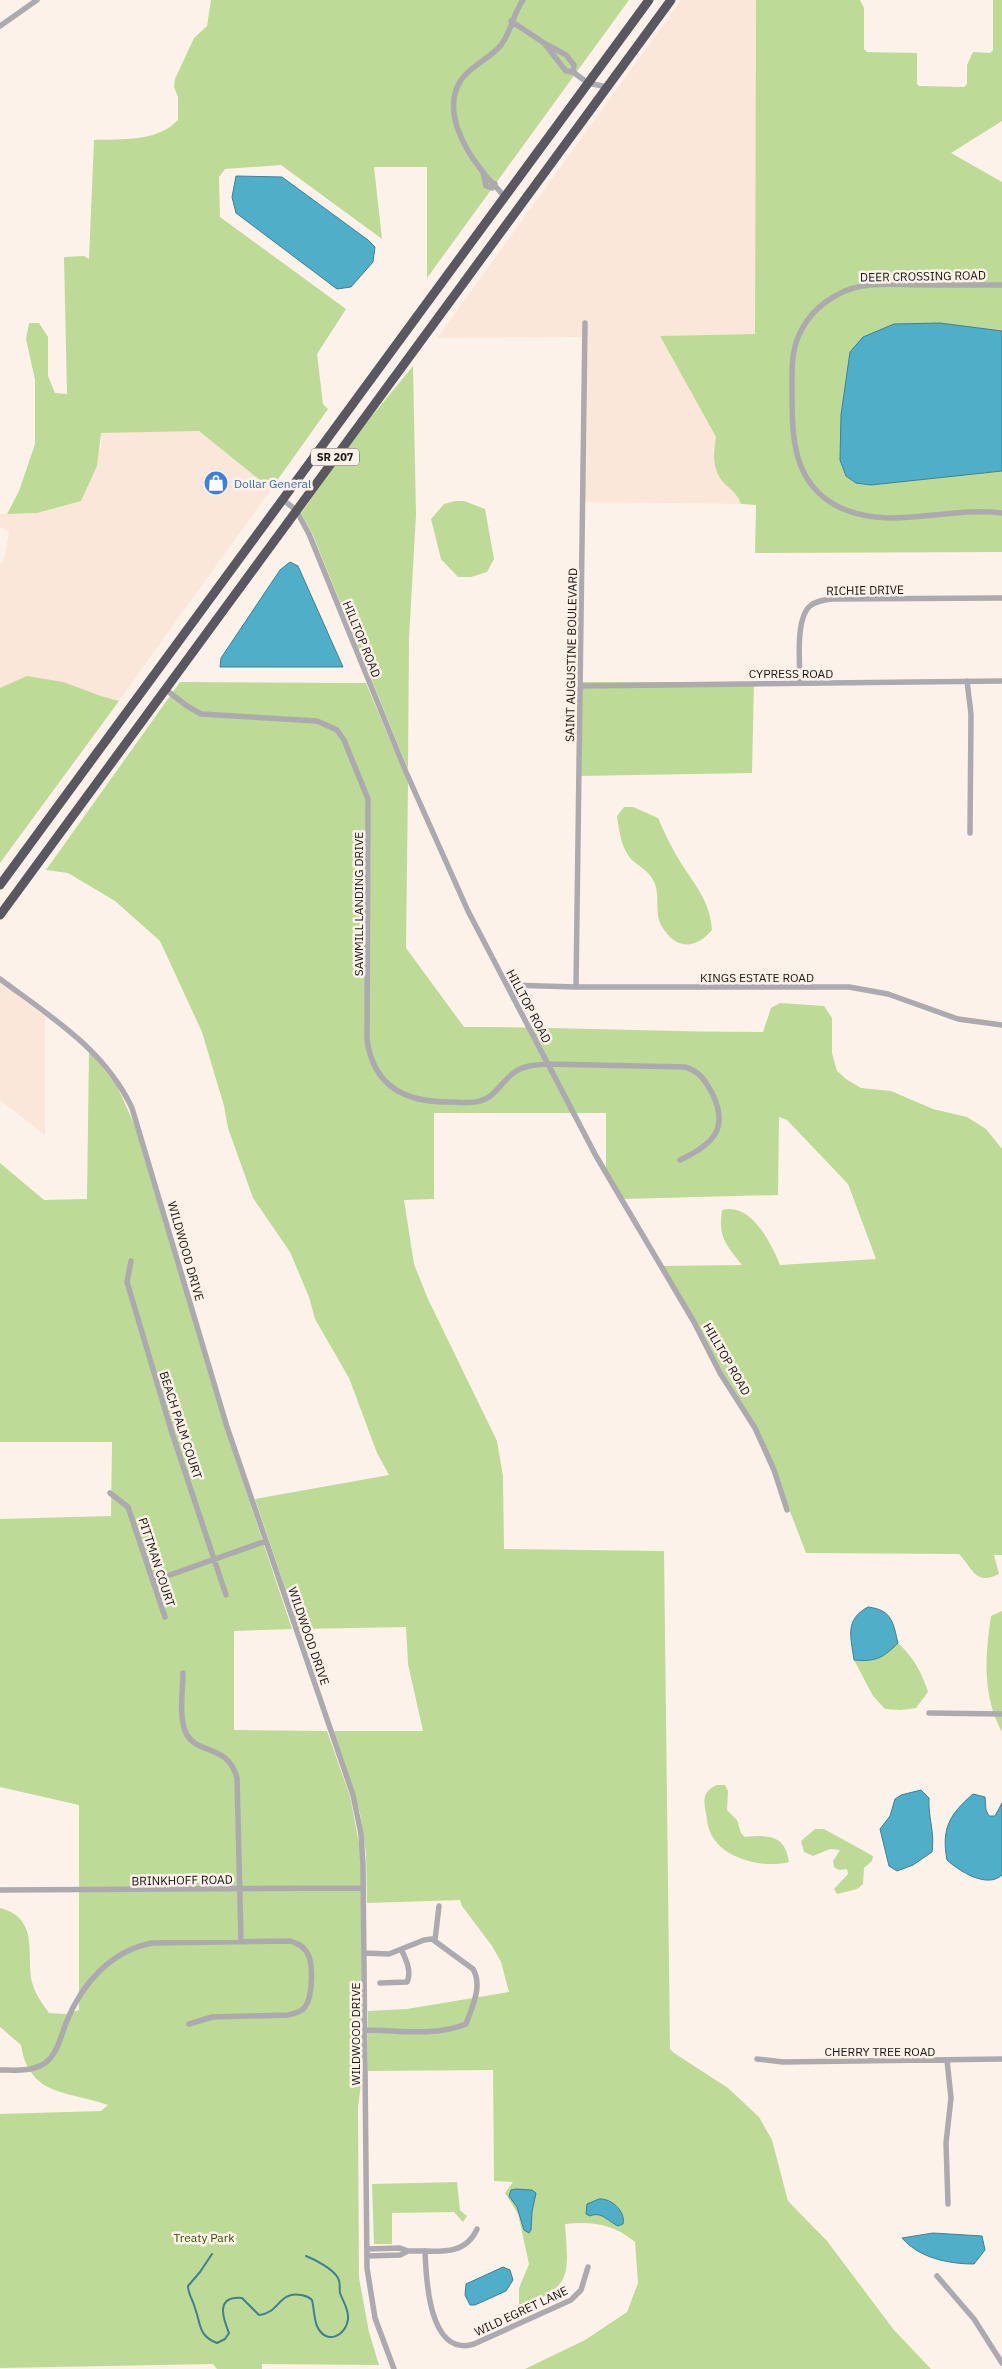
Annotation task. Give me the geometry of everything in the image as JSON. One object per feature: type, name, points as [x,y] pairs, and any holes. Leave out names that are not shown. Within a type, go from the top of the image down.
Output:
[{"type":"highway","name":"SR 207","points":[[0,885],[649,0]]},
{"type":"highway","name":"SR 207","points":[[0,915],[671,0]]},
{"type":"street","points":[[0,26],[37,0]]},
{"type":"street","points":[[504,197],[470,155],[457,128],[454,110],[455,94],[461,80],[468,71],[495,52],[503,42],[511,21],[523,0]]},
{"type":"street","points":[[511,21],[566,55],[574,65],[574,72]]},
{"type":"street","points":[[544,43],[566,71],[574,72],[588,83],[607,87]]},
{"type":"street","name":"DEER CROSSING ROAD","points":[[1002,285],[870,285],[839,294],[813,312],[805,322],[794,346],[792,369],[793,446],[811,483],[830,502],[857,514],[875,517],[975,512],[1002,513]]},
{"type":"street","name":"SAINT AUGUSTINE BOULEVARD","points":[[576,988],[585,322]]},
{"type":"street","name":"HILLTOP ROAD","points":[[282,499],[296,510],[309,534],[403,764],[468,911],[596,1156],[694,1322],[720,1373],[755,1428],[774,1470],[787,1510]]},
{"type":"street","name":"RICHIE DRIVE","points":[[800,683],[802,619],[807,609],[815,602],[832,599],[1002,598]]},
{"type":"street","points":[[966,681],[971,721],[969,776],[970,833]]},
{"type":"street","name":"CYPRESS ROAD","points":[[580,686],[1002,681]]},
{"type":"street","name":"SAWMILL LANDING DRIVE","points":[[165,689],[201,714],[317,721],[337,730],[344,740],[368,799],[367,1040],[373,1064],[391,1087],[402,1094],[428,1102],[480,1101],[490,1096],[516,1070],[526,1066],[548,1064],[678,1065],[693,1070],[707,1083],[718,1105],[719,1120],[716,1134],[706,1147],[680,1160]]},
{"type":"street","name":"WILDWOOD DRIVE","points":[[0,979],[88,1046],[109,1069],[128,1100],[138,1125],[227,1427],[353,1795],[361,1834],[363,1888],[369,2288],[375,2318],[394,2369]]},
{"type":"street","name":"KINGS ESTATE ROAD","points":[[506,985],[576,988],[849,987],[888,994],[958,1019],[1002,1025]]},
{"type":"street","name":"BEACH PALM COURT","points":[[131,1261],[127,1282],[172,1432],[226,1595]]},
{"type":"street","name":"PITTMAN COURT","points":[[110,1493],[128,1507],[165,1617]]},
{"type":"street","points":[[153,1581],[266,1541]]},
{"type":"street","points":[[183,1673],[183,1722],[188,1736],[196,1743],[224,1756],[231,1762],[238,1778],[241,1941]]},
{"type":"street","points":[[929,1713],[1002,1714]]},
{"type":"street","name":"BRINKHOFF ROAD","points":[[0,1890],[363,1888]]},
{"type":"street","points":[[435,1940],[439,1906]]},
{"type":"street","points":[[365,1954],[389,1954],[424,1940],[435,1940],[473,1969],[476,1975],[477,1991],[466,2024],[452,2029],[425,2032],[365,2030]]},
{"type":"street","points":[[0,2070],[32,2069],[45,2063],[58,2045],[72,2008],[86,1984],[127,1951],[152,1943],[290,1941],[300,1944],[307,1952],[311,1962],[311,1992],[304,2008],[288,2015],[212,2017],[189,2024]]},
{"type":"street","points":[[380,1983],[407,1982],[410,1977],[401,1949]]},
{"type":"street","name":"CHERRY TREE ROAD","points":[[758,2059],[783,2062],[1002,2059]]},
{"type":"street","points":[[947,2060],[951,2098],[946,2143],[948,2204]]},
{"type":"street","points":[[368,2252],[400,2255],[408,2251],[461,2248],[471,2240],[478,2228]]},
{"type":"street","name":"WILD EGRET LANE","points":[[425,2251],[429,2294],[437,2322],[445,2338],[454,2344],[462,2346],[474,2344],[571,2300],[581,2290],[588,2267]]},
{"type":"street","points":[[937,2276],[974,2319],[1002,2363]]},
{"type":"shaded area","points":[[681,0],[756,0],[755,334],[660,336],[716,437],[713,452],[724,483],[738,494],[741,504],[583,502],[586,337],[437,338]]},
{"type":"shaded area","points":[[199,431],[271,489],[119,701],[101,696],[0,688],[0,564],[4,560],[9,532],[0,527],[0,514],[37,513],[101,448],[101,433]]},
{"type":"shaded area","points":[[0,983],[45,1016],[45,1135],[0,1100]]},
{"type":"green space","points":[[211,0],[629,0],[427,278],[427,167],[374,167],[382,239],[281,165],[225,169],[219,177],[220,217],[346,309],[317,354],[323,404],[328,409],[271,489],[199,431],[101,433],[97,466],[81,501],[37,513],[7,514],[19,491],[35,444],[35,380],[26,339],[29,323],[39,323],[48,337],[48,376],[55,393],[67,394],[64,257],[84,256],[89,259],[94,140],[150,136],[170,127],[178,120],[178,97],[174,87],[175,79],[194,38],[207,26]]},
{"type":"green space","points":[[756,0],[860,0],[864,8],[864,49],[867,52],[917,53],[917,84],[919,86],[964,87],[967,84],[967,65],[973,52],[990,53],[993,50],[993,0],[1002,0],[1002,121],[951,153],[1002,182],[1002,331],[940,323],[894,324],[863,337],[850,352],[841,415],[840,460],[846,476],[856,483],[871,485],[1002,471],[1002,552],[755,553],[756,505],[741,504],[736,495],[717,473],[714,455],[716,437],[660,336],[755,334]]},
{"type":"green space","points":[[413,366],[416,515],[409,638],[408,769],[312,533],[301,513],[357,434]]},
{"type":"green space","points":[[464,501],[485,509],[494,559],[487,572],[471,577],[458,577],[441,559],[431,519],[444,504]]},
{"type":"green space","points":[[27,676],[63,682],[119,701],[0,863],[0,688]]},
{"type":"green space","points":[[180,682],[366,683],[408,783],[406,948],[464,1027],[763,1032],[771,1008],[780,1003],[824,1006],[832,1018],[832,1053],[837,1071],[846,1079],[861,1088],[891,1091],[933,1109],[967,1117],[986,1129],[1002,1149],[1002,1555],[994,1555],[999,1574],[985,1578],[976,1574],[959,1554],[806,1553],[761,1436],[730,1387],[661,1266],[742,1265],[724,1240],[722,1234],[722,1210],[732,1209],[742,1212],[758,1226],[780,1265],[876,1259],[848,1184],[787,1120],[779,1117],[778,1195],[623,1199],[606,1170],[606,1113],[434,1113],[434,1199],[404,1200],[414,1264],[428,1299],[497,1441],[503,1476],[504,1549],[664,1551],[670,2049],[728,2088],[759,2117],[772,2140],[788,2201],[827,2241],[894,2330],[931,2369],[525,2369],[585,2340],[627,2312],[638,2283],[635,2242],[619,2231],[602,2225],[584,2223],[565,2224],[567,2257],[563,2278],[558,2286],[549,2293],[519,2309],[519,2288],[529,2264],[518,2214],[505,2193],[513,2182],[494,2181],[493,2070],[368,2071],[368,2011],[407,2009],[509,1992],[501,1962],[492,1946],[462,1906],[460,1900],[367,1903],[366,1854],[360,1813],[334,1731],[423,1731],[408,1664],[406,1627],[299,1629],[255,1499],[389,1475],[377,1453],[349,1378],[315,1319],[309,1297],[290,1252],[253,1198],[228,1128],[224,1106],[202,1032],[160,941],[115,901],[68,873],[46,870]]},
{"type":"green space","points":[[581,682],[754,682],[752,773],[579,776]]},
{"type":"green space","points":[[624,807],[633,807],[658,818],[666,836],[705,902],[712,930],[706,937],[692,944],[679,943],[672,939],[661,925],[658,914],[657,891],[653,880],[646,871],[631,859],[623,844],[617,816]]},
{"type":"green space","name":"Treaty Park","points":[[89,1051],[117,1086],[135,1126],[225,1428],[292,1629],[234,1631],[234,1730],[327,1731],[350,1796],[361,1854],[362,2075],[358,2108],[359,2278],[369,2332],[379,2365],[262,2364],[262,2369],[217,2369],[213,2364],[0,2368],[0,2114],[101,2111],[108,2105],[65,2094],[42,2083],[32,2074],[25,2062],[21,2045],[0,2027],[0,1908],[13,1913],[21,1920],[26,1929],[29,1939],[32,1982],[49,2013],[66,2014],[79,2010],[79,1805],[0,1787],[0,1519],[111,1516],[112,1442],[0,1442],[0,1163],[44,1200],[87,1199]]},
{"type":"green space","points":[[1002,1611],[1002,1732],[991,1704],[988,1690],[987,1646],[991,1616]]},
{"type":"green space","points":[[898,1643],[916,1665],[928,1692],[916,1708],[901,1710],[885,1709],[873,1696],[854,1660],[873,1659],[888,1652]]},
{"type":"green space","points":[[717,1785],[725,1785],[728,1791],[727,1810],[737,1820],[741,1833],[745,1837],[761,1836],[774,1838],[779,1841],[784,1846],[789,1862],[766,1864],[742,1859],[731,1854],[714,1839],[707,1823],[704,1804],[705,1796],[709,1790]]},
{"type":"green space","points":[[815,1829],[824,1829],[873,1856],[872,1861],[864,1868],[863,1884],[857,1889],[837,1894],[834,1889],[848,1874],[847,1869],[839,1870],[834,1867],[833,1861],[840,1850],[830,1849],[813,1856],[804,1852],[801,1841]]},
{"type":"green space","points":[[457,2182],[460,2210],[467,2216],[463,2222],[454,2212],[392,2213],[392,2244],[374,2244],[372,2184]]},
{"type":"water","points":[[236,176],[282,177],[368,240],[375,247],[373,262],[351,287],[337,289],[236,213],[232,197]]},
{"type":"water","points":[[940,323],[1002,331],[1002,471],[871,485],[856,483],[846,476],[840,460],[841,415],[850,352],[863,337],[894,324]]},
{"type":"water","points":[[290,562],[298,566],[343,667],[220,667],[221,658],[280,570]]},
{"type":"water","points":[[868,1607],[887,1614],[893,1623],[898,1643],[879,1658],[854,1660],[851,1637],[852,1623],[860,1612]]},
{"type":"water","points":[[921,1790],[929,1798],[933,1838],[932,1852],[913,1865],[897,1871],[889,1866],[880,1829],[890,1816],[895,1799],[901,1795]]},
{"type":"water","points":[[973,1794],[985,1797],[986,1810],[989,1816],[995,1816],[1002,1803],[1002,1875],[996,1879],[989,1880],[973,1877],[947,1860],[945,1839],[949,1823],[958,1808]]},
{"type":"water","points":[[511,2190],[532,2190],[536,2193],[529,2233],[524,2230],[517,2207],[509,2196]]},
{"type":"water","points":[[604,2199],[617,2206],[622,2214],[623,2224],[618,2226],[601,2216],[586,2214],[587,2204]]},
{"type":"water","points":[[933,2233],[982,2236],[985,2250],[974,2264],[955,2263],[926,2255],[909,2245],[902,2238]]},
{"type":"water","points":[[503,2267],[510,2270],[513,2280],[506,2291],[475,2305],[470,2305],[465,2295],[466,2284]]},
{"type":"waterway","points":[[212,2254],[188,2286],[203,2333],[206,2337],[217,2343],[225,2339],[229,2333],[224,2320],[223,2308],[228,2300],[234,2298],[242,2298],[259,2315],[271,2310],[288,2296],[307,2296],[312,2300],[316,2323],[321,2332],[325,2336],[330,2337],[340,2334],[344,2330],[348,2315],[340,2293],[339,2280],[328,2268],[306,2256]]},
{"type":"place","name":"Dollar General","points":[[216,483]]}]
